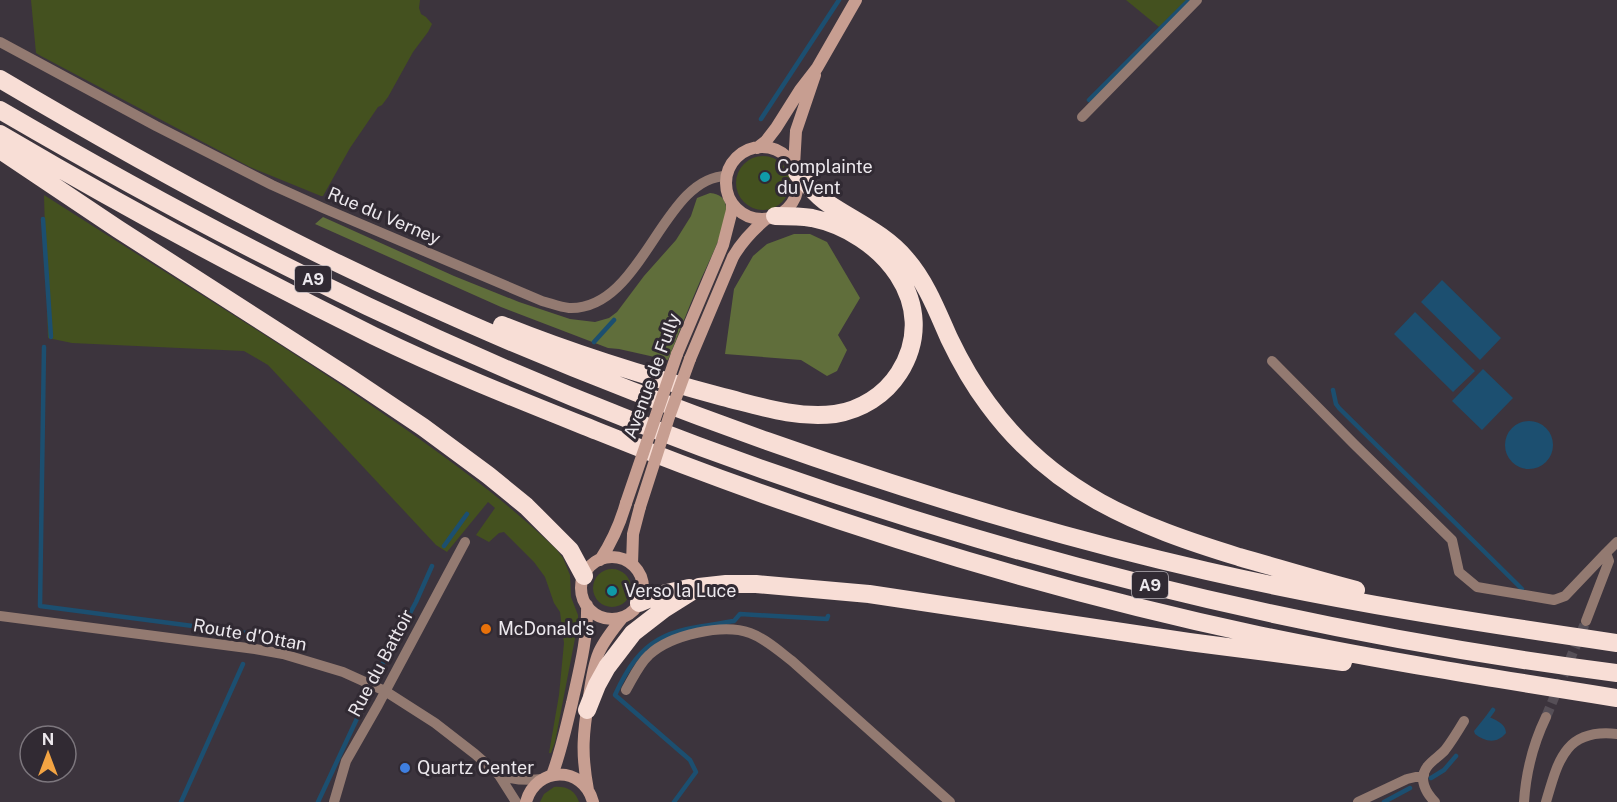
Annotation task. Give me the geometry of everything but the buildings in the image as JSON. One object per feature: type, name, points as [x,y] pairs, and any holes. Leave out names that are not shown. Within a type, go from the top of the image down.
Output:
[{"type":"highway","points":[[0,80],[233,210],[412,298],[558,362],[636,393],[833,464],[932,496],[1082,539],[1234,577],[1340,599],[1617,643]]},
{"type":"highway","name":"A9","points":[[0,110],[166,205],[369,307],[581,400],[686,441],[791,478],[910,518],[1005,546],[1083,568],[1230,604],[1456,649],[1617,673]]},
{"type":"highway","name":"A9","points":[[0,134],[154,222],[376,337],[523,402],[752,490],[933,551],[1152,610],[1270,637],[1617,698]]},
{"type":"highway","points":[[0,150],[433,434],[526,506],[570,550],[584,576]]},
{"type":"highway","points":[[795,169],[822,200],[887,240],[915,269],[960,358],[990,406],[1029,450],[1077,489],[1137,522],[1300,576],[1480,621],[1523,629]]},
{"type":"highway","points":[[336,262],[562,348],[708,393],[764,408],[801,414],[835,414],[860,406],[874,398],[892,382],[908,354],[913,322],[912,307],[904,285],[888,262],[873,248],[853,235],[812,218],[771,218]]},
{"type":"highway","points":[[639,603],[674,591],[726,584],[843,591],[930,602],[1189,642],[1617,698]]},
{"type":"highway","points":[[586,710],[607,667],[633,633],[664,609],[699,587]]},
{"type":"main road","points":[[758,148],[776,128],[817,68],[856,0]]},
{"type":"main road","points":[[795,169],[787,157],[778,151],[768,148],[751,149],[740,155],[727,176],[727,190],[732,203],[753,218],[771,218],[789,207],[795,198],[798,188],[795,169],[796,131],[817,68]]},
{"type":"main road","name":"Avenue de Fully","points":[[600,560],[619,526],[677,354],[723,244],[732,203]]},
{"type":"main road","name":"Avenue de Fully","points":[[632,564],[633,534],[640,507],[690,359],[733,256],[748,235],[771,218]]},
{"type":"main road","points":[[593,802],[588,790],[582,754],[582,736],[593,669],[604,642],[623,617],[634,610],[639,603],[643,585],[640,575],[632,564],[611,557],[600,560],[589,568],[584,576],[581,589],[583,597],[595,614],[603,617],[623,617]]},
{"type":"main road","points":[[526,802],[533,788],[547,777],[565,734],[581,666],[587,605]]},
{"type":"main road","points":[[547,777],[565,775],[572,777],[588,790]]},
{"type":"street","points":[[1082,117],[1197,0]]},
{"type":"street","name":"Rue du Verney","points":[[0,42],[156,126],[279,188],[542,301],[568,308],[589,305],[606,296],[622,283],[672,214],[693,190],[711,178],[727,176]]},
{"type":"street","points":[[1272,361],[1452,540],[1459,572],[1477,587],[1554,600],[1565,596],[1617,542]]},
{"type":"street","name":"Rue du Battoir","points":[[333,802],[345,761],[367,726],[465,542]]},
{"type":"street","points":[[1586,621],[1609,561],[1606,553]]},
{"type":"street","name":"Route d'Ottan","points":[[0,615],[284,654],[343,672],[385,691],[435,723],[499,775],[516,802]]},
{"type":"street","points":[[626,690],[644,660],[651,653],[675,640],[693,634],[727,629],[753,634],[792,662],[950,802]]},
{"type":"street","points":[[1524,802],[1531,756],[1546,717]]},
{"type":"street","points":[[1435,802],[1424,787],[1426,767],[1444,750],[1464,721]]},
{"type":"street","points":[[1546,802],[1558,761],[1568,747],[1586,735],[1617,734]]},
{"type":"street","name":"Route d'Ottan","points":[[499,775],[527,781],[547,777]]},
{"type":"street","points":[[1358,802],[1407,778],[1424,776]]},
{"type":"green space","points":[[31,0],[420,0],[421,14],[432,24],[413,52],[388,97],[378,107],[350,148],[321,196],[250,167],[36,53]]},
{"type":"green space","points":[[1126,0],[1187,0],[1159,27]]},
{"type":"green space","points":[[763,156],[773,158],[782,164],[788,173],[790,183],[788,193],[782,202],[773,208],[763,210],[753,208],[744,202],[738,193],[736,183],[738,173],[744,164],[753,158]]},
{"type":"green space","points":[[710,193],[720,196],[724,201],[726,207],[724,221],[668,360],[608,348],[501,307],[315,224],[323,217],[454,276],[519,302],[570,319],[595,322],[609,318],[617,312],[644,276],[676,240],[691,216],[697,198]]},
{"type":"green space","points":[[44,195],[362,399],[487,489],[556,549],[563,558],[570,575],[571,597],[578,615],[578,623],[551,753],[549,753],[559,695],[564,643],[560,612],[554,603],[545,577],[534,562],[504,532],[499,533],[489,542],[476,535],[495,508],[488,502],[447,552],[436,545],[268,365],[244,351],[72,343],[48,338]]},
{"type":"green space","points":[[794,234],[810,234],[827,242],[860,298],[838,335],[847,350],[837,371],[827,376],[801,360],[725,354],[734,289],[753,256],[767,244]]},
{"type":"green space","points":[[612,569],[625,575],[631,588],[625,601],[612,607],[599,601],[593,588],[599,575]]},
{"type":"green space","points":[[554,787],[570,790],[579,802],[540,802],[544,794]]},
{"type":"water","points":[[1442,280],[1501,338],[1480,360],[1421,302]]},
{"type":"water","points":[[1415,312],[1475,371],[1453,392],[1394,334]]},
{"type":"water","points":[[1483,369],[1513,398],[1482,430],[1452,401]]},
{"type":"water","points":[[1524,421],[1534,421],[1549,431],[1553,445],[1552,454],[1543,465],[1534,469],[1524,469],[1509,459],[1505,450],[1505,440],[1515,425]]},
{"type":"water","points":[[1486,716],[1504,727],[1506,733],[1499,739],[1491,741],[1475,734],[1474,731]]},
{"type":"waterway","points":[[761,119],[839,0]]},
{"type":"waterway","points":[[1089,100],[1189,0]]},
{"type":"waterway","points":[[43,219],[51,337]]},
{"type":"waterway","points":[[594,342],[614,320]]},
{"type":"waterway","points":[[44,347],[40,606],[254,634]]},
{"type":"waterway","points":[[1333,390],[1339,408],[1522,589]]},
{"type":"waterway","points":[[444,546],[467,514]]},
{"type":"waterway","points":[[383,663],[416,602],[432,566]]},
{"type":"waterway","points":[[674,802],[696,772],[690,760],[615,695],[637,658],[649,646],[676,632],[734,621],[740,614],[827,619],[828,616]]},
{"type":"waterway","points":[[181,802],[243,664]]},
{"type":"waterway","points":[[318,802],[361,710]]},
{"type":"waterway","points":[[1488,717],[1493,710]]},
{"type":"waterway","points":[[1431,778],[1444,770],[1456,756]]},
{"type":"waterway","points":[[1384,802],[1410,788]]},
{"type":"tunnel","points":[[1546,717],[1586,621]]},
{"type":"place","name":"Complainte du Vent","points":[[765,177]]},
{"type":"place","name":"Verso la Luce","points":[[612,591]]},
{"type":"place","name":"McDonald's","points":[[486,629]]},
{"type":"place","name":"Quartz Center","points":[[405,768]]}]
